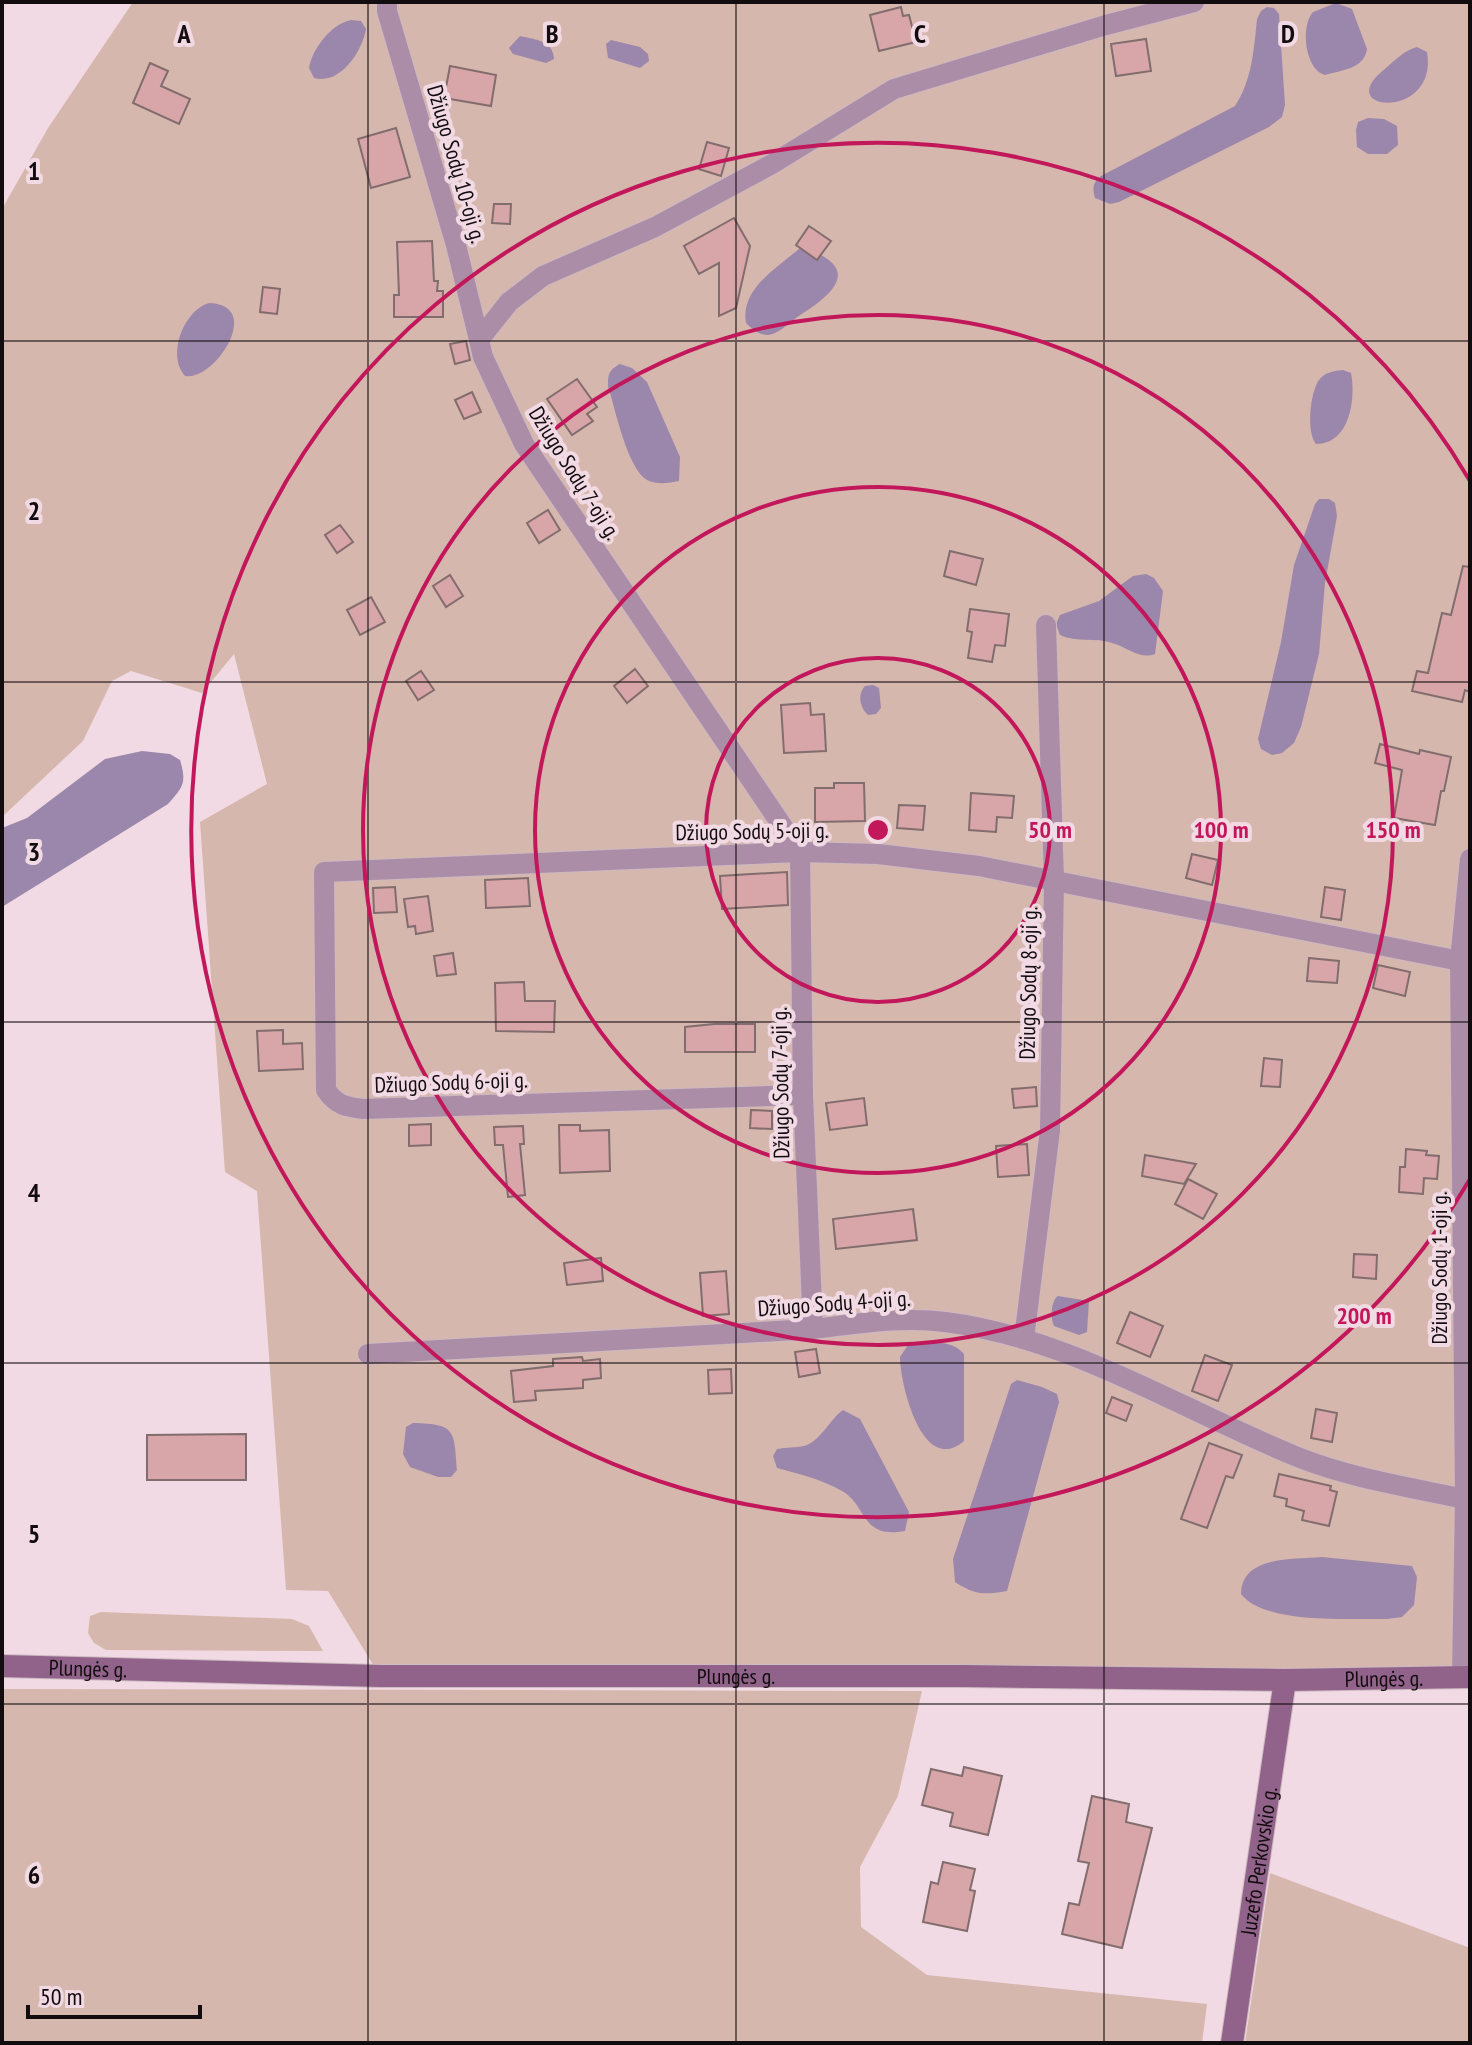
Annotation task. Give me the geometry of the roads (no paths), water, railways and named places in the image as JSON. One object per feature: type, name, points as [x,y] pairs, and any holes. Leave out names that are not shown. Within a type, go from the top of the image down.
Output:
[{"type":"main road","name":"Plungės g.","points":[[2,1666],[380,1676],[965,1676],[1285,1680],[1466,1677]]},
{"type":"main road","name":"Juzefo Perkovskio g.","points":[[1232,2043],[1285,1680]]},
{"type":"street","name":"Džiugo Sodų 10-oji g.","points":[[387,2],[387,11],[456,245],[479,340]]},
{"type":"street","points":[[479,340],[509,302],[543,276],[655,227],[772,164],[894,89],[1124,11],[1194,2]]},
{"type":"street","name":"Džiugo Sodų 7-oji g.","points":[[479,340],[483,357],[524,444],[800,852],[803,1095],[813,1329]]},
{"type":"street","name":"Džiugo Sodų 8-oji g.","points":[[1024,1339],[1050,1130],[1054,880],[1046,625]]},
{"type":"street","name":"Džiugo Sodų 5-oji g.","points":[[324,872],[800,852],[878,854],[979,866],[1460,961]]},
{"type":"street","name":"Džiugo Sodų 1-oji g.","points":[[1466,1677],[1468,1498],[1460,961],[1470,859]]},
{"type":"street","name":"Džiugo Sodų 6-oji g.","points":[[324,872],[326,1090],[332,1100],[344,1106],[363,1109],[803,1095]]},
{"type":"street","name":"Džiugo Sodų 4-oji g.","points":[[368,1354],[813,1329],[879,1321],[946,1322],[1024,1339],[1094,1364],[1297,1457],[1370,1480],[1468,1498]]}]
